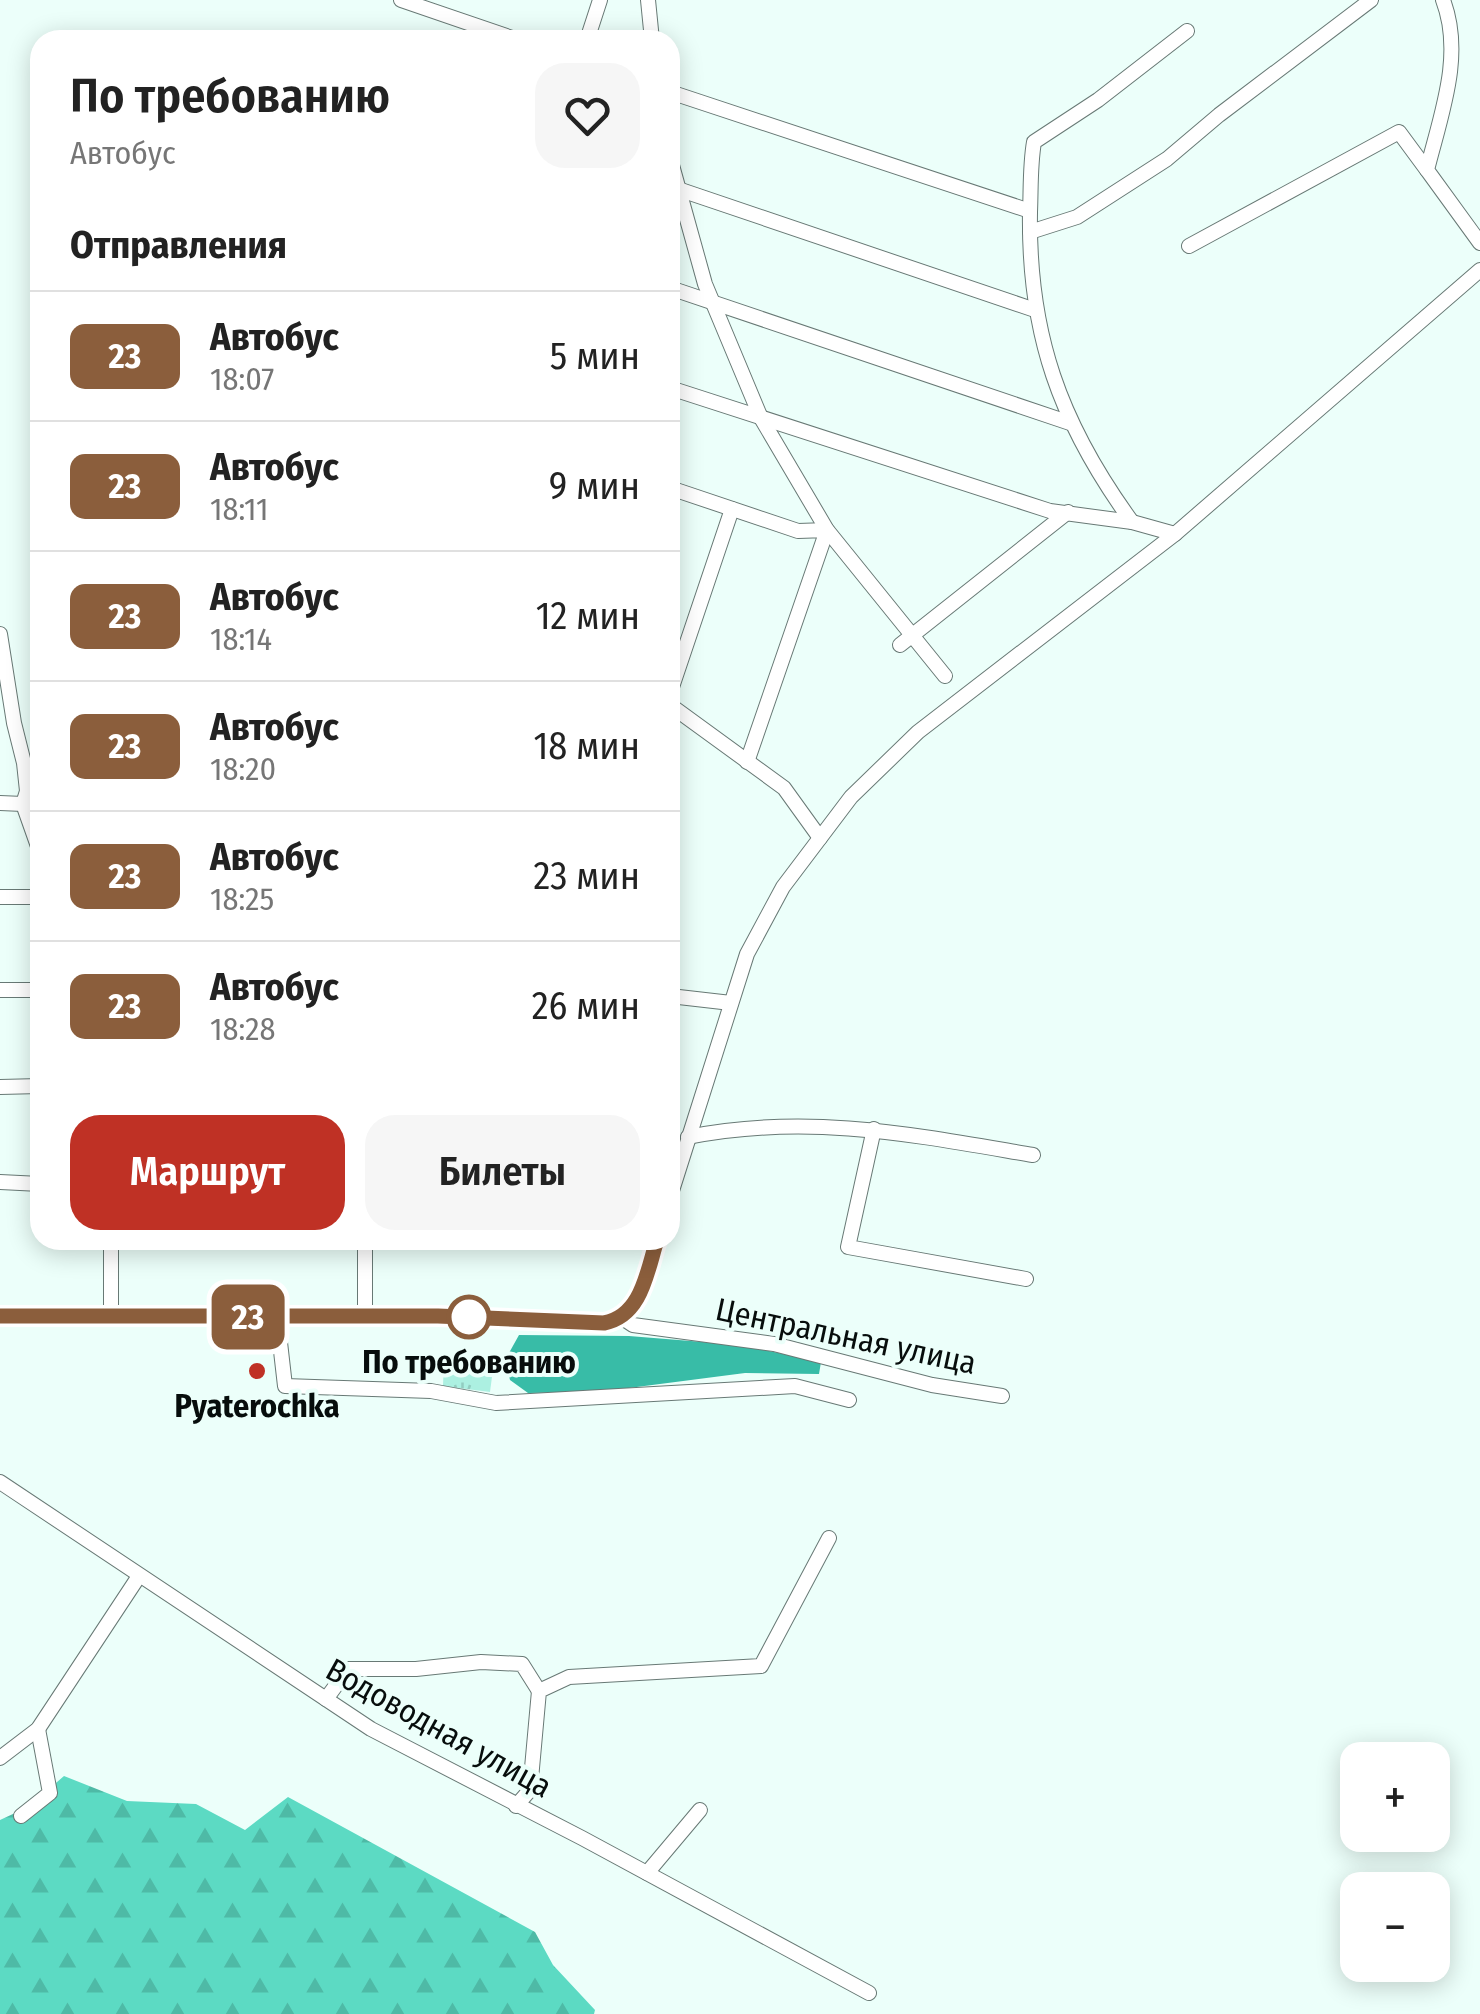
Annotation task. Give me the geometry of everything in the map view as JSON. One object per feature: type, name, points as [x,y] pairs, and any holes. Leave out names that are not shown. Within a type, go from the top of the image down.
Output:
[{"type":"street","points":[[401,0],[489,30]]},
{"type":"street","points":[[590,30],[600,0]]},
{"type":"street","points":[[648,0],[651,30]]},
{"type":"street","points":[[1030,232],[1077,217],[1167,160],[1219,115],[1372,0]]},
{"type":"street","points":[[1427,170],[1453,53],[1451,21],[1443,0]]},
{"type":"street","points":[[1132,522],[1070,423],[1055,386],[1036,310],[1030,232],[1034,142],[1098,100],[1187,32]]},
{"type":"street","points":[[680,95],[1030,211]]},
{"type":"street","points":[[1189,246],[1400,132],[1480,243]]},
{"type":"street","points":[[680,190],[1036,310]]},
{"type":"street","points":[[680,206],[712,302],[761,418],[826,530],[945,676]]},
{"type":"street","points":[[680,1162],[730,1002],[761,924],[783,887],[851,798],[894,752],[996,669],[1176,534],[1480,270]]},
{"type":"street","points":[[680,291],[1070,423]]},
{"type":"street","points":[[680,391],[1050,510],[1132,522],[1176,534]]},
{"type":"street","points":[[680,491],[798,531],[826,530]]},
{"type":"street","points":[[680,663],[732,509]]},
{"type":"street","points":[[900,645],[1068,512]]},
{"type":"street","points":[[746,762],[826,530]]},
{"type":"street","points":[[0,634],[6,708],[24,763],[27,790],[23,804],[30,824]]},
{"type":"street","points":[[680,712],[784,788],[820,838]]},
{"type":"street","points":[[0,803],[23,804]]},
{"type":"street","points":[[0,897],[30,897]]},
{"type":"street","points":[[0,990],[30,990]]},
{"type":"street","points":[[680,997],[730,1002]]},
{"type":"street","points":[[0,1087],[30,1086]]},
{"type":"street","points":[[688,1138],[734,1128],[874,1129],[1033,1155]]},
{"type":"street","points":[[874,1129],[848,1247],[1026,1279]]},
{"type":"street","points":[[0,1182],[30,1184]]},
{"type":"street","points":[[111,1250],[111,1316]]},
{"type":"street","points":[[365,1316],[366,1250]]},
{"type":"street","points":[[621,1318],[639,1295],[653,1250]]},
{"type":"street","name":"Центральная улица","points":[[0,1316],[365,1316],[591,1323],[621,1318],[633,1325],[774,1344],[932,1385],[1002,1396]]},
{"type":"street","points":[[277,1316],[285,1386],[431,1392],[496,1403],[795,1386],[849,1400]]},
{"type":"street","name":"Водоводная улица","points":[[0,1482],[371,1729],[868,1994]]},
{"type":"street","points":[[539,1691],[569,1677],[761,1666],[829,1538]]},
{"type":"street","points":[[0,1758],[38,1730],[139,1576]]},
{"type":"street","points":[[326,1700],[348,1669],[416,1669],[481,1662],[522,1664],[539,1691],[530,1790],[516,1806]]},
{"type":"street","points":[[22,1816],[50,1792],[38,1730]]},
{"type":"street","points":[[647,1873],[700,1810]]},
{"type":"green space","points":[[444,1357],[493,1369],[490,1392],[443,1386]]},
{"type":"green space","points":[[64,1776],[127,1801],[196,1804],[245,1830],[288,1797],[535,1932],[553,1965],[595,2010],[594,2014],[0,2014],[0,1820],[28,1807]]},
{"type":"shaded area","points":[[519,1335],[629,1336],[740,1345],[821,1362],[819,1374],[745,1373],[598,1392],[528,1393],[510,1380],[505,1360]]},
{"type":"bus line","name":"23","points":[[0,1316],[438,1316],[604,1323],[621,1318],[634,1304],[654,1250]]},
{"type":"place","name":"По требованию","points":[[469,1317]]},
{"type":"place","name":"Pyaterochka","points":[[257,1371]]}]
